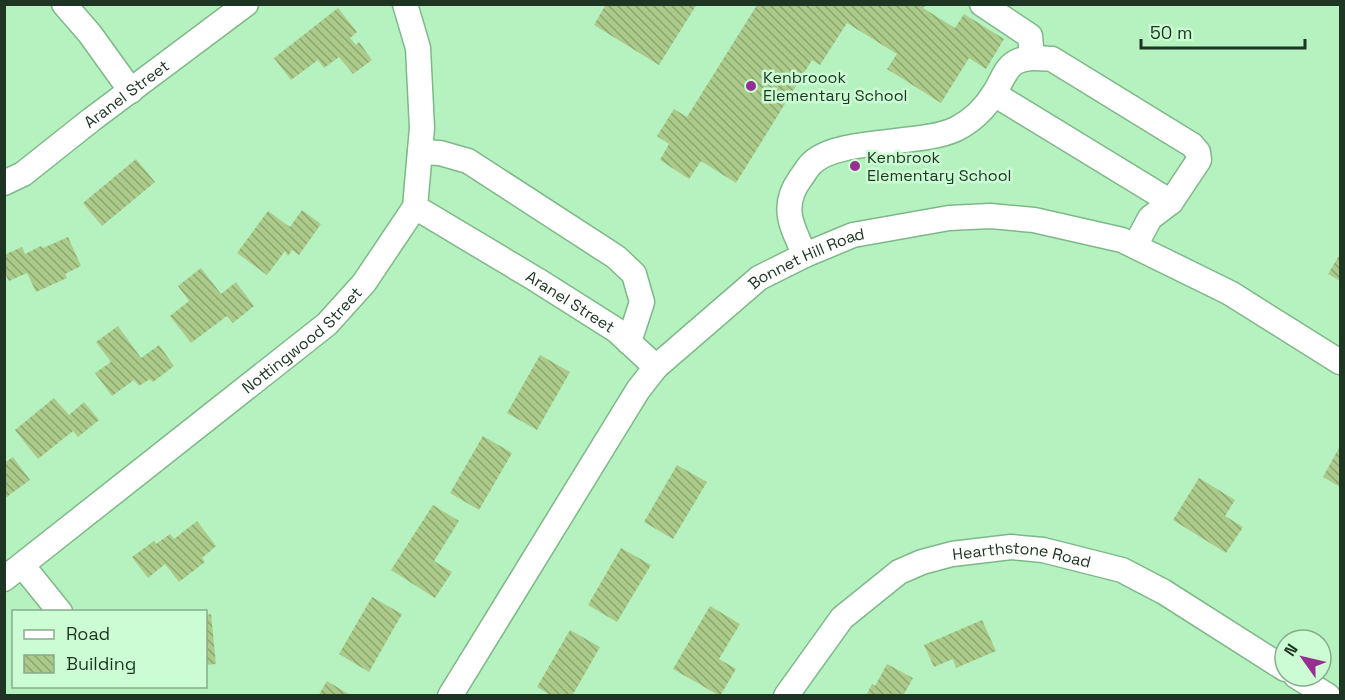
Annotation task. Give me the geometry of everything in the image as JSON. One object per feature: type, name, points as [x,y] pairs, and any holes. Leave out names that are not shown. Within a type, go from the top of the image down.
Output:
[{"type":"street","points":[[64,4],[90,34],[130,91]]},
{"type":"street","name":"Aranel Street","points":[[4,183],[23,174],[246,4]]},
{"type":"street","name":"Nottingwood Street","points":[[13,572],[327,324],[364,282],[415,207],[422,128],[418,48],[405,4]]},
{"type":"street","points":[[982,4],[1030,36],[1032,57]]},
{"type":"street","points":[[805,255],[791,225],[789,210],[794,188],[812,162],[837,150],[920,138],[954,130],[969,121],[994,94],[1009,67],[1018,61],[1032,57],[1052,59],[1192,145],[1198,152],[1199,160],[1171,202],[1150,218],[1135,246]]},
{"type":"street","points":[[994,94],[1171,202]]},
{"type":"street","points":[[420,152],[440,153],[468,161],[616,257],[634,274],[642,302],[629,342]]},
{"type":"street","name":"Aranel Street","points":[[415,207],[616,330],[656,367]]},
{"type":"street","name":"Bonnet Hill Road","points":[[450,696],[638,390],[656,367],[759,278],[853,235],[949,218],[990,216],[1034,220],[1077,228],[1122,240],[1230,293],[1341,362]]},
{"type":"street","name":"Hearthstone Road","points":[[786,696],[842,618],[899,572],[922,562],[952,554],[1011,547],[1053,552],[1122,570],[1164,592],[1273,661]]},
{"type":"street","points":[[13,572],[58,610]]},
{"type":"street","points":[[1315,688],[1328,696]]},
{"type":"building","points":[[606,4],[697,4],[659,65],[594,25]]},
{"type":"building","name":"Kenbroook Elementary School","points":[[757,5],[926,5],[923,8],[955,28],[964,14],[1004,39],[986,69],[969,58],[941,103],[887,69],[897,54],[847,23],[820,65],[812,60],[736,183],[701,161],[689,179],[660,160],[669,144],[657,136],[674,109],[687,117]]},
{"type":"building","points":[[338,8],[357,32],[350,38],[356,45],[359,42],[372,60],[353,74],[339,57],[324,68],[318,60],[291,80],[274,58]]},
{"type":"building","points":[[136,159],[155,182],[102,226],[83,203]]},
{"type":"building","points":[[302,210],[321,224],[299,255],[292,250],[288,256],[285,251],[267,275],[237,253],[268,211],[290,227]]},
{"type":"building","points":[[68,237],[81,266],[65,274],[67,278],[36,292],[27,273],[9,281],[4,272],[4,255],[22,247],[25,254]]},
{"type":"building","points":[[1340,254],[1340,281],[1328,274]]},
{"type":"building","points":[[201,268],[221,294],[236,282],[254,306],[233,323],[227,316],[191,343],[170,316],[189,301],[178,286]]},
{"type":"building","points":[[118,326],[141,358],[159,345],[174,366],[153,382],[150,379],[139,386],[134,380],[112,396],[95,373],[111,362],[96,342]]},
{"type":"building","points":[[540,355],[570,372],[537,430],[507,413]]},
{"type":"building","points":[[54,398],[69,415],[84,402],[99,420],[78,437],[73,431],[38,459],[15,430]]},
{"type":"building","points":[[483,436],[512,453],[479,510],[450,493]]},
{"type":"building","points":[[1340,446],[1340,487],[1323,477]]},
{"type":"building","points":[[13,457],[30,480],[4,499],[4,463]]},
{"type":"building","points":[[677,465],[707,482],[673,539],[644,522]]},
{"type":"building","points":[[1199,478],[1235,500],[1225,516],[1243,527],[1226,553],[1173,520]]},
{"type":"building","points":[[433,505],[459,521],[434,561],[452,572],[435,598],[391,570]]},
{"type":"building","points":[[197,521],[216,546],[202,558],[205,562],[179,582],[165,564],[148,578],[132,557],[154,541],[156,544],[170,534],[174,539]]},
{"type":"building","points":[[621,548],[651,565],[617,622],[588,605]]},
{"type":"building","points":[[372,597],[402,614],[369,672],[339,654]]},
{"type":"building","points":[[710,606],[740,624],[719,659],[736,669],[720,696],[673,669]]},
{"type":"building","points":[[211,614],[216,664],[207,665],[207,615]]},
{"type":"building","points":[[982,620],[996,651],[956,668],[953,659],[934,667],[924,645]]},
{"type":"building","points":[[570,630],[600,647],[572,696],[552,696],[537,687]]},
{"type":"building","points":[[887,664],[913,678],[903,696],[866,696],[872,684],[875,686]]},
{"type":"building","points":[[327,681],[352,696],[318,696]]},
{"type":"place","name":"Kenbroook Elementary School","points":[[751,86]]},
{"type":"place","name":"Kenbrook Elementary School","points":[[855,166]]}]
